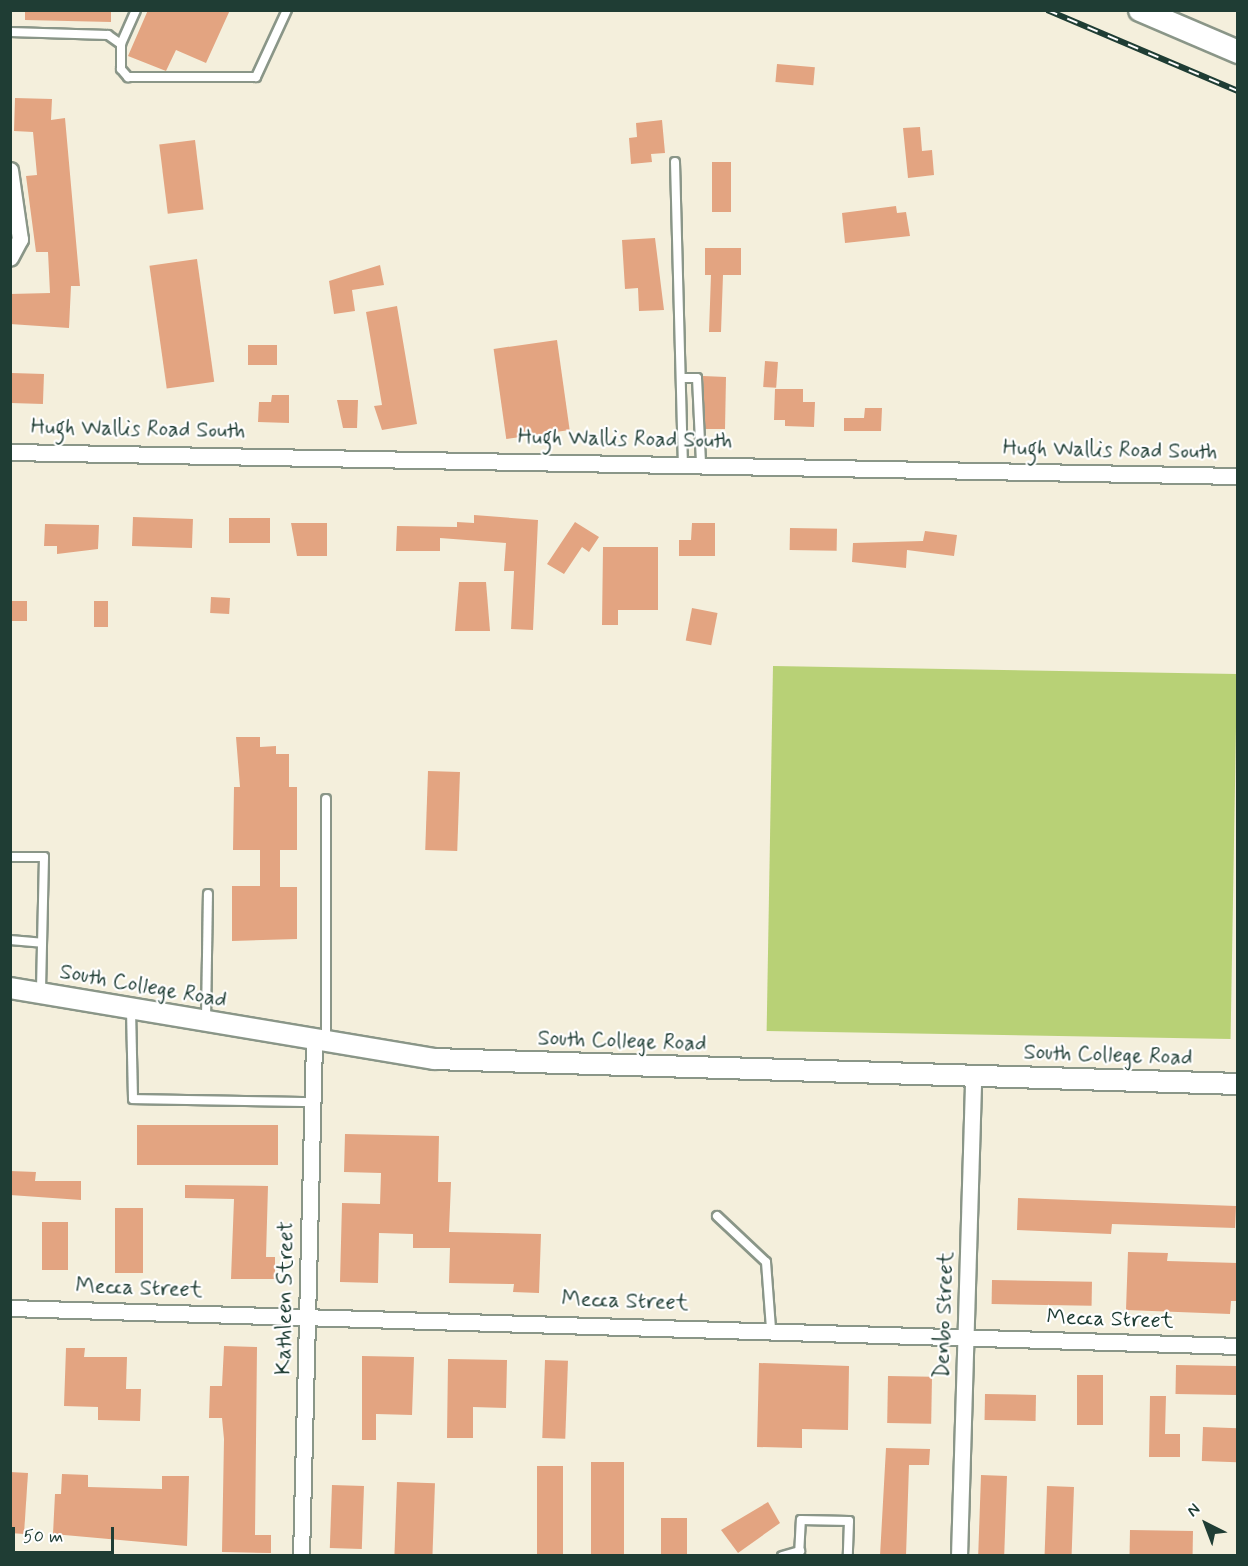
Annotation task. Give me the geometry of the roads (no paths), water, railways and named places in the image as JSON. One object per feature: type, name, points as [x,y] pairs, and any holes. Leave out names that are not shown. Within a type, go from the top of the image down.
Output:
[{"type":"main road","points":[[1140,10],[1238,52]]},
{"type":"street","points":[[10,170],[20,239],[10,258]]},
{"type":"street","name":"Hugh Wallis Road South","points":[[10,452],[1238,476]]},
{"type":"street","name":"South College Road","points":[[10,988],[320,1043],[484,1062],[1238,1084]]},
{"type":"street","name":"Kathleen Street","points":[[301,1556],[315,1102],[320,1043]]},
{"type":"street","name":"Denbo Street","points":[[959,1556],[974,1076]]},
{"type":"street","name":"Mecca Street","points":[[10,1308],[771,1328],[967,1338],[1238,1346]]},
{"type":"lane","points":[[136,10],[121,44],[121,69],[128,77],[256,77],[287,10]]},
{"type":"lane","points":[[10,32],[108,35],[121,44]]},
{"type":"lane","points":[[675,162],[683,378],[683,464]]},
{"type":"lane","points":[[683,378],[697,378],[701,464]]},
{"type":"lane","points":[[320,1043],[326,799]]},
{"type":"lane","points":[[10,857],[44,857],[41,993]]},
{"type":"lane","points":[[206,1022],[208,894]]},
{"type":"lane","points":[[10,940],[42,943]]},
{"type":"lane","points":[[131,1008],[133,1099],[315,1102]]},
{"type":"lane","points":[[717,1216],[766,1262],[771,1328]]},
{"type":"lane","points":[[782,1556],[800,1553],[801,1520],[849,1521],[848,1556]]},
{"type":"railway","points":[[1047,10],[1238,91]]}]
